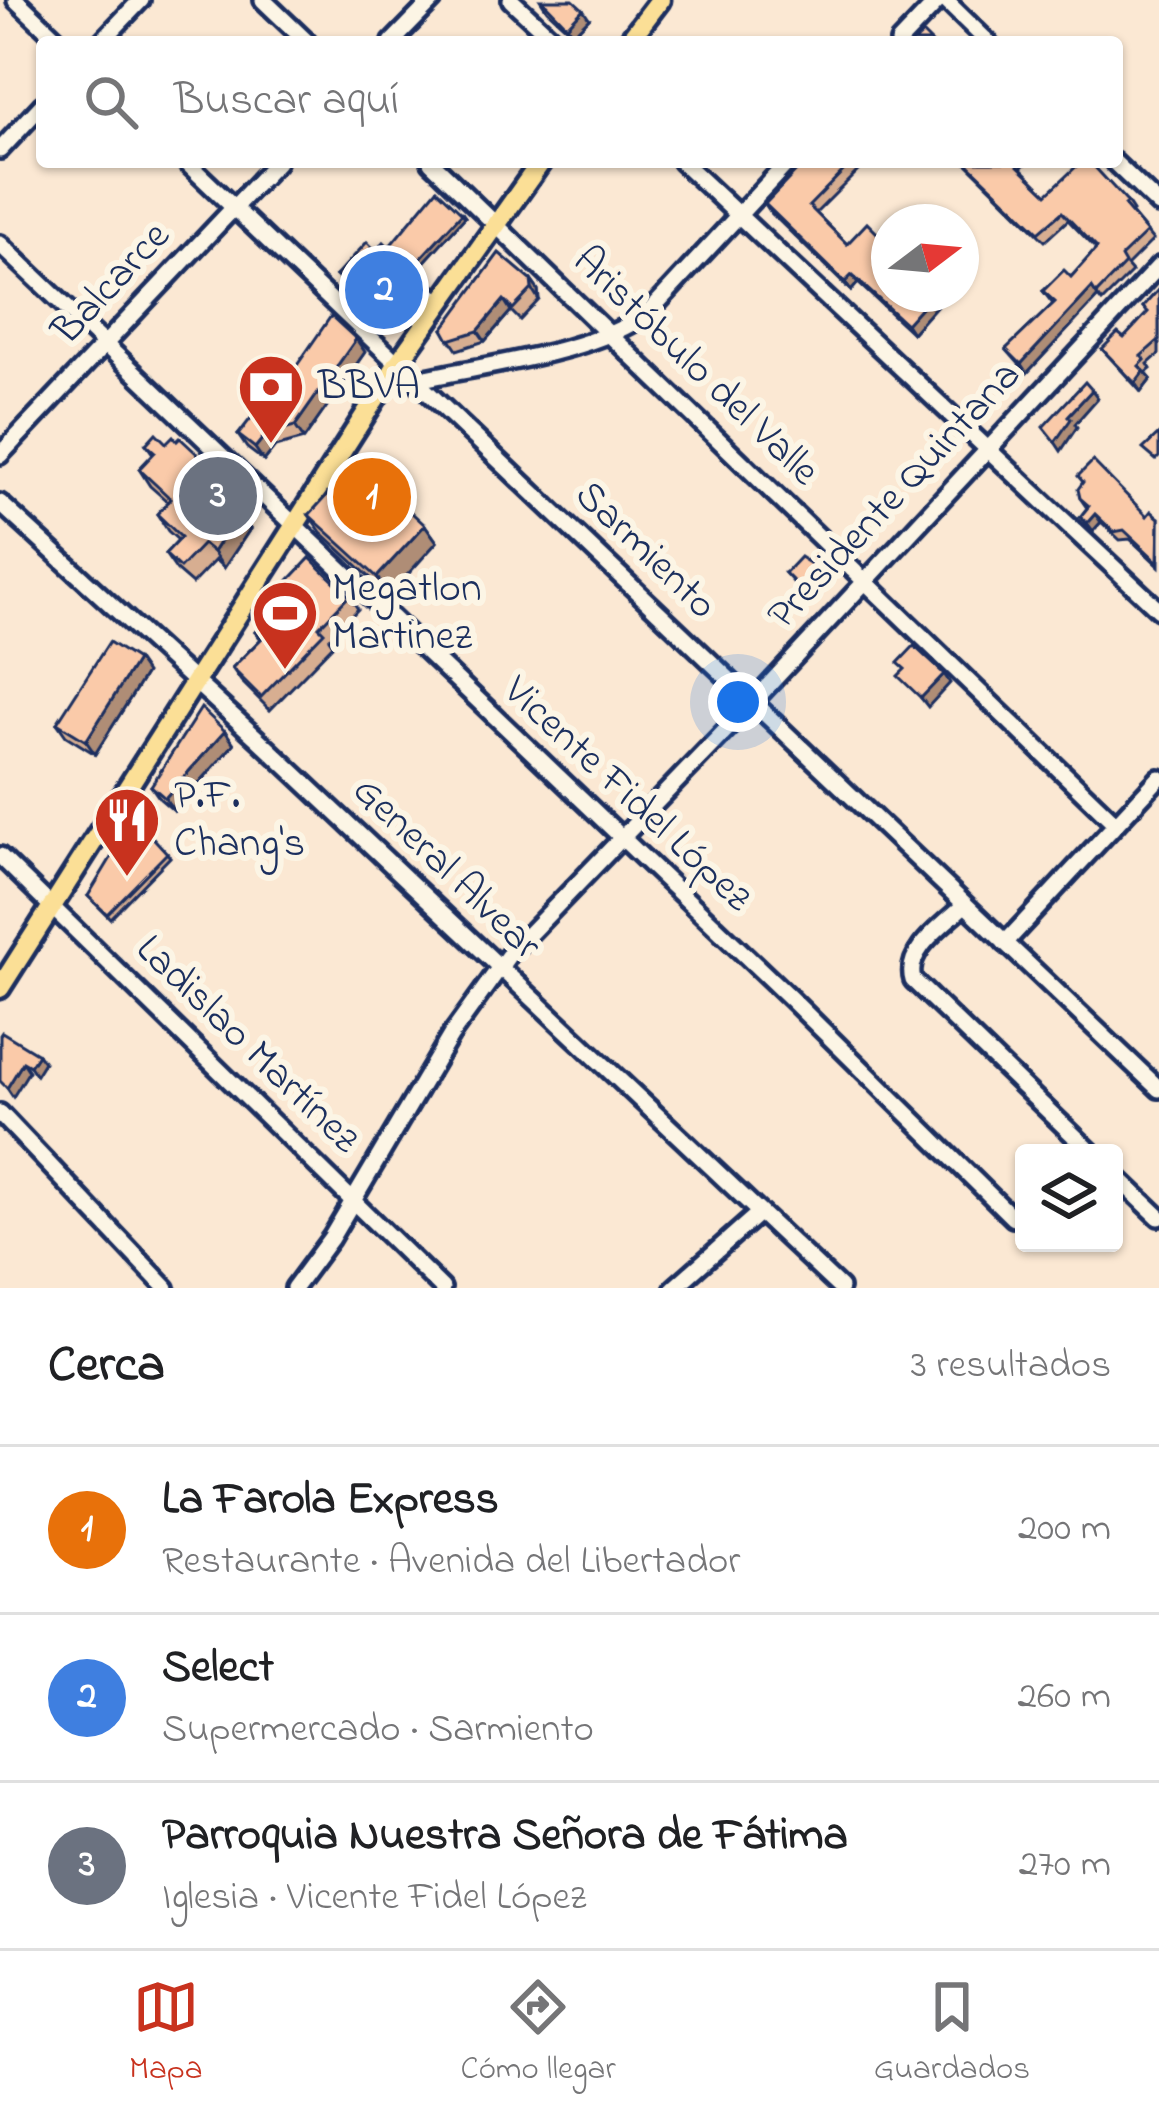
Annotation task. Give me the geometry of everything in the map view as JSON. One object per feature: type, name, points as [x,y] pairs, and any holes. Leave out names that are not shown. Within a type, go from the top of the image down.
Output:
[{"type":"main road","points":[[633,36],[660,0]]},
{"type":"main road","points":[[0,988],[398,363],[537,168]]},
{"type":"street","points":[[16,0],[54,36]]},
{"type":"street","points":[[107,36],[141,0]]},
{"type":"street","points":[[263,0],[301,36]]},
{"type":"street","points":[[398,36],[433,0]]},
{"type":"street","points":[[511,0],[550,36]]},
{"type":"street","points":[[905,36],[942,0],[981,36]]},
{"type":"street","points":[[0,150],[36,111]]},
{"type":"street","name":"Sarmiento","points":[[192,168],[1159,1089]]},
{"type":"street","name":"Balcarce","points":[[0,455],[271,168]]},
{"type":"street","name":"Aristóbulo del Valle","points":[[437,168],[1116,824]]},
{"type":"street","points":[[688,168],[1159,610]]},
{"type":"street","points":[[417,380],[611,336],[648,313],[782,168]]},
{"type":"street","points":[[1120,168],[1159,206]]},
{"type":"street","name":"Vicente Fidel López","points":[[0,244],[791,999],[1013,1218]]},
{"type":"street","name":"Presidente Quintana","points":[[293,1288],[498,968],[1159,266]]},
{"type":"street","points":[[420,287],[441,303]]},
{"type":"street","points":[[402,303],[428,323]]},
{"type":"street","points":[[345,313],[363,304]]},
{"type":"street","name":"General Alvear","points":[[0,503],[840,1288]]},
{"type":"street","points":[[1005,943],[1159,778]]},
{"type":"street","name":"Ladislao Martínez","points":[[0,856],[442,1288]]},
{"type":"street","points":[[964,905],[914,955],[913,980],[1083,1144]]},
{"type":"street","points":[[0,1113],[166,1288]]},
{"type":"street","points":[[1123,1182],[1159,1216]]},
{"type":"street","points":[[674,1288],[759,1214]]},
{"type":"building","points":[[542,0],[573,0],[583,9],[567,26]]},
{"type":"building","points":[[799,168],[846,168],[809,206],[847,244],[867,223],[871,227],[871,292],[852,275],[845,282],[765,204]]},
{"type":"building","points":[[972,168],[1020,168],[1047,194],[1075,168],[1096,168],[1147,232],[1121,257],[1125,264],[1096,294],[1092,288],[1021,364],[1006,349],[1055,302],[1043,291],[1064,270],[1071,277],[1097,248],[1062,212],[1039,232]]},
{"type":"building","points":[[437,189],[462,213],[405,275],[407,289],[390,290],[391,307],[381,318],[336,276],[367,242],[376,251],[384,242],[389,247]]},
{"type":"building","points":[[499,253],[531,280],[532,289],[513,309],[504,300],[478,331],[449,340],[443,329]]},
{"type":"building","points":[[1159,289],[1159,340],[1141,356],[1145,360],[1139,366],[1144,371],[1135,383],[1102,349],[1118,333],[1124,338],[1148,312],[1143,307]]},
{"type":"building","points":[[893,312],[917,312],[906,324]]},
{"type":"building","points":[[331,316],[356,339],[295,426],[266,434],[255,448],[238,435],[264,401],[269,406]]},
{"type":"building","points":[[1085,382],[1092,390],[1068,416],[1071,419],[1055,442],[1043,427]]},
{"type":"building","points":[[156,433],[166,443],[173,436],[177,441],[180,438],[208,464],[211,460],[223,472],[209,486],[238,513],[213,552],[203,544],[180,568],[165,554],[181,537],[157,514],[171,499],[139,469],[155,452],[146,444]]},
{"type":"building","points":[[1159,434],[1159,457],[1156,460],[1143,449]]},
{"type":"building","points":[[1093,461],[1147,516],[1151,511],[1159,518],[1158,562],[1124,530],[1114,532],[1095,514],[1087,523],[1080,517],[1089,506],[1080,498],[1078,489],[1083,482],[1078,476]]},
{"type":"building","points":[[357,462],[425,525],[377,577],[309,515]]},
{"type":"building","points":[[800,557],[822,571],[803,591],[785,573]]},
{"type":"building","points":[[310,558],[349,596],[319,627],[324,632],[261,697],[232,668],[262,638],[255,632],[285,602],[276,594]]},
{"type":"building","points":[[109,642],[137,660],[86,741],[57,723]]},
{"type":"building","points":[[914,646],[944,674],[921,698],[898,676],[905,669],[898,663]]},
{"type":"building","points":[[201,708],[225,731],[165,798],[151,786]]},
{"type":"building","name":"P.F. Chang's","points":[[135,818],[167,853],[107,914],[88,896]]},
{"type":"building","points":[[2,1032],[38,1054],[30,1066],[23,1062],[7,1088],[0,1081]]},
{"type":"place","name":"Select","points":[[384,290]]},
{"type":"place","name":"BBVA","points":[[271,446]]},
{"type":"place","name":"Parroquia Nuestra Señora de Fátima","points":[[218,496]]},
{"type":"place","name":"La Farola Express","points":[[372,497]]},
{"type":"place","name":"Megatlon Martinez","points":[[285,672]]},
{"type":"place","name":"P.F. Chang's","points":[[127,879]]}]
